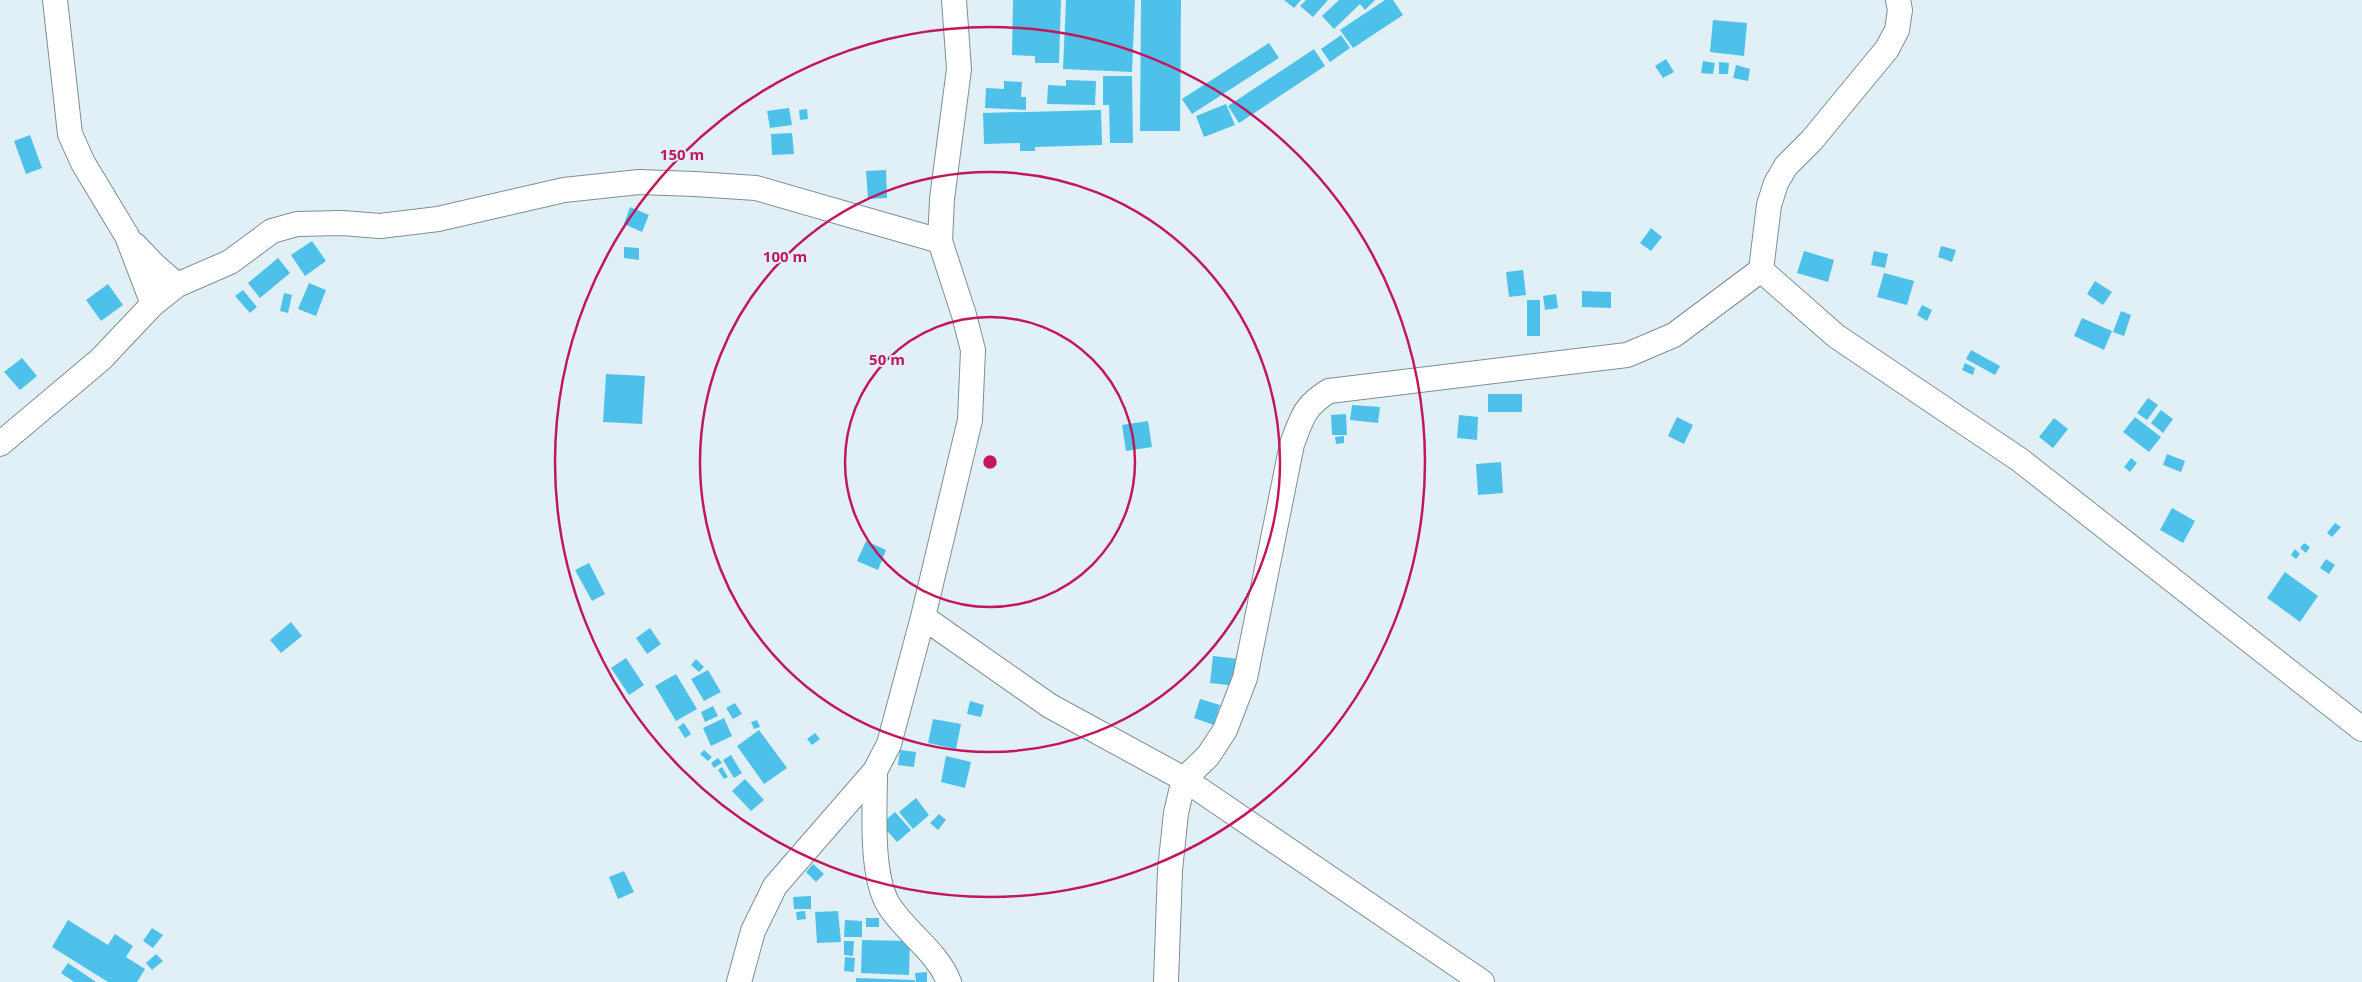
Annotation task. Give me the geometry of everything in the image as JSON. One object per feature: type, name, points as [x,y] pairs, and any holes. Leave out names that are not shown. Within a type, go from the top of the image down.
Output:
[{"type":"street","points":[[55,0],[70,134],[83,163],[127,236],[153,304]]},
{"type":"street","points":[[739,982],[754,931],[775,886],[875,771],[890,744],[923,617],[970,420],[973,350],[964,315],[940,241],[942,198],[959,69],[954,0]]},
{"type":"street","points":[[1166,982],[1170,870],[1176,813],[1184,779],[1208,756],[1225,730],[1245,678],[1292,444],[1305,412],[1313,400],[1329,391],[1627,355],[1674,335],[1761,270],[1769,205],[1776,183],[1786,166],[1812,140],[1887,49],[1897,30],[1900,10],[1898,0]]},
{"type":"street","points":[[0,444],[100,359],[153,304],[178,285],[230,262],[272,231],[297,224],[342,223],[380,226],[438,219],[564,190],[639,182],[756,188],[940,241]]},
{"type":"street","points":[[127,236],[153,264],[178,285]]},
{"type":"street","points":[[1761,270],[1836,336],[2020,460],[2362,729]]},
{"type":"street","points":[[923,617],[1050,706],[1184,779],[1482,982]]},
{"type":"street","points":[[875,771],[877,854],[879,873],[888,903],[932,955],[949,982]]},
{"type":"building","points":[[1013,0],[1061,0],[1059,63],[1035,63],[1035,56],[1012,55]]},
{"type":"building","points":[[1066,0],[1135,0],[1132,72],[1063,69]]},
{"type":"building","points":[[1141,0],[1181,0],[1180,131],[1140,131]]},
{"type":"building","points":[[1284,0],[1301,0],[1294,8]]},
{"type":"building","points":[[1306,0],[1328,0],[1313,17],[1300,6]]},
{"type":"building","points":[[1339,0],[1375,0],[1365,10],[1360,4],[1334,29],[1322,16]]},
{"type":"building","points":[[1385,0],[1393,0],[1403,15],[1353,48],[1340,30]]},
{"type":"building","points":[[1713,20],[1747,23],[1744,56],[1710,52]]},
{"type":"building","points":[[1341,35],[1350,48],[1330,62],[1321,49]]},
{"type":"building","points":[[1269,43],[1279,58],[1192,114],[1182,99]]},
{"type":"building","points":[[1314,49],[1325,66],[1239,123],[1228,106]]},
{"type":"building","points":[[1666,59],[1674,72],[1663,78],[1655,66]]},
{"type":"building","points":[[1703,61],[1715,63],[1713,74],[1701,73]]},
{"type":"building","points":[[1719,62],[1729,63],[1728,74],[1719,74]]},
{"type":"building","points":[[1736,65],[1750,69],[1748,81],[1733,78]]},
{"type":"building","points":[[1103,76],[1132,76],[1133,143],[1110,143],[1109,105],[1103,105]]},
{"type":"building","points":[[1066,80],[1096,81],[1095,105],[1047,104],[1048,85],[1066,86]]},
{"type":"building","points":[[1004,81],[1022,82],[1021,97],[1026,97],[1026,110],[985,108],[986,88],[1004,89]]},
{"type":"building","points":[[1226,104],[1235,125],[1204,137],[1196,116]]},
{"type":"building","points":[[789,108],[792,125],[770,128],[767,111]]},
{"type":"building","points":[[807,109],[808,119],[800,120],[799,110]]},
{"type":"building","points":[[1101,110],[1102,145],[1035,147],[1035,151],[1020,151],[1020,143],[984,144],[983,113]]},
{"type":"building","points":[[792,133],[794,154],[772,155],[771,134]]},
{"type":"building","points":[[30,135],[42,168],[26,174],[14,141]]},
{"type":"building","points":[[886,170],[887,198],[868,199],[866,171]]},
{"type":"building","points":[[630,207],[649,215],[642,232],[624,224]]},
{"type":"building","points":[[1651,228],[1662,237],[1651,251],[1640,243]]},
{"type":"building","points":[[312,241],[326,261],[305,276],[291,255]]},
{"type":"building","points":[[1941,246],[1956,250],[1952,262],[1938,257]]},
{"type":"building","points":[[624,247],[639,248],[639,260],[624,258]]},
{"type":"building","points":[[1804,251],[1834,260],[1828,282],[1797,273]]},
{"type":"building","points":[[1874,251],[1888,254],[1885,268],[1871,265]]},
{"type":"building","points":[[278,258],[290,273],[260,298],[248,283]]},
{"type":"building","points":[[1523,270],[1526,295],[1509,297],[1506,272]]},
{"type":"building","points":[[1884,273],[1914,281],[1907,305],[1877,297]]},
{"type":"building","points":[[2095,281],[2112,292],[2103,305],[2087,294]]},
{"type":"building","points":[[309,283],[326,290],[316,316],[298,309]]},
{"type":"building","points":[[108,284],[123,305],[101,321],[86,300]]},
{"type":"building","points":[[243,290],[257,307],[250,313],[235,296]]},
{"type":"building","points":[[1582,291],[1611,292],[1611,308],[1582,307]]},
{"type":"building","points":[[284,293],[292,295],[288,313],[280,311]]},
{"type":"building","points":[[1556,294],[1558,308],[1545,310],[1543,296]]},
{"type":"building","points":[[1527,300],[1540,300],[1540,336],[1527,336]]},
{"type":"building","points":[[1922,305],[1932,310],[1927,321],[1917,315]]},
{"type":"building","points":[[2121,311],[2131,315],[2124,336],[2113,332]]},
{"type":"building","points":[[2082,318],[2112,331],[2104,350],[2074,336]]},
{"type":"building","points":[[1971,350],[2000,366],[1995,375],[1966,359]]},
{"type":"building","points":[[22,358],[37,376],[20,390],[4,372]]},
{"type":"building","points":[[1965,363],[1975,368],[1973,375],[1962,370]]},
{"type":"building","points":[[606,374],[645,376],[642,424],[603,422]]},
{"type":"building","points":[[1488,394],[1522,394],[1522,412],[1488,412]]},
{"type":"building","points":[[2148,398],[2158,405],[2147,420],[2137,413]]},
{"type":"building","points":[[1352,405],[1380,407],[1378,423],[1350,420]]},
{"type":"building","points":[[2161,410],[2173,419],[2163,433],[2151,423]]},
{"type":"building","points":[[1346,414],[1347,435],[1332,435],[1331,415]]},
{"type":"building","points":[[1459,415],[1478,417],[1477,440],[1457,438]]},
{"type":"building","points":[[1677,417],[1693,425],[1684,444],[1668,436]]},
{"type":"building","points":[[2135,417],[2161,437],[2149,452],[2123,432]]},
{"type":"building","points":[[2054,418],[2068,429],[2053,448],[2039,437]]},
{"type":"building","points":[[1148,421],[1152,447],[1126,451],[1122,425]]},
{"type":"building","points":[[1344,436],[1344,443],[1336,444],[1335,437]]},
{"type":"building","points":[[2167,454],[2185,461],[2181,472],[2163,465]]},
{"type":"building","points":[[2131,458],[2137,463],[2130,472],[2124,467]]},
{"type":"building","points":[[1501,462],[1503,493],[1478,495],[1476,464]]},
{"type":"building","points":[[2172,508],[2195,521],[2183,543],[2160,530]]},
{"type":"building","points":[[2335,523],[2341,527],[2332,537],[2327,533]]},
{"type":"building","points":[[866,541],[886,550],[878,570],[857,561]]},
{"type":"building","points":[[2304,543],[2310,547],[2306,553],[2300,548]]},
{"type":"building","points":[[2295,549],[2300,554],[2296,559],[2291,555]]},
{"type":"building","points":[[2326,559],[2335,565],[2329,574],[2320,568]]},
{"type":"building","points":[[589,563],[605,594],[592,601],[575,570]]},
{"type":"building","points":[[2285,572],[2318,596],[2300,622],[2267,598]]},
{"type":"building","points":[[291,622],[302,636],[281,653],[270,640]]},
{"type":"building","points":[[650,628],[661,644],[647,654],[636,638]]},
{"type":"building","points":[[1213,656],[1239,659],[1236,686],[1210,683]]},
{"type":"building","points":[[626,658],[644,685],[629,695],[611,668]]},
{"type":"building","points":[[696,659],[704,667],[699,672],[691,665]]},
{"type":"building","points":[[708,670],[721,692],[704,701],[691,679]]},
{"type":"building","points":[[676,674],[697,709],[676,721],[655,686]]},
{"type":"building","points":[[1200,699],[1220,705],[1214,725],[1194,718]]},
{"type":"building","points":[[970,701],[984,705],[981,717],[967,714]]},
{"type":"building","points":[[735,703],[742,714],[733,719],[726,708]]},
{"type":"building","points":[[713,706],[718,716],[705,722],[701,712]]},
{"type":"building","points":[[724,718],[732,736],[711,746],[703,728]]},
{"type":"building","points":[[933,719],[961,724],[956,749],[928,743]]},
{"type":"building","points":[[757,720],[760,727],[754,729],[751,722]]},
{"type":"building","points":[[684,723],[691,734],[685,738],[678,727]]},
{"type":"building","points":[[759,730],[787,768],[764,784],[737,746]]},
{"type":"building","points":[[815,733],[820,739],[812,745],[807,739]]},
{"type":"building","points":[[704,750],[712,757],[708,761],[700,754]]},
{"type":"building","points":[[900,750],[916,752],[914,767],[898,765]]},
{"type":"building","points":[[731,755],[742,773],[734,778],[723,760]]},
{"type":"building","points":[[946,756],[971,762],[965,788],[941,782]]},
{"type":"building","points":[[718,758],[722,763],[714,768],[711,763]]},
{"type":"building","points":[[722,767],[728,777],[724,779],[718,770]]},
{"type":"building","points":[[745,779],[764,800],[751,811],[732,791]]},
{"type":"building","points":[[916,798],[929,815],[913,829],[899,812]]},
{"type":"building","points":[[895,812],[911,830],[897,842],[881,824]]},
{"type":"building","points":[[939,814],[946,820],[938,830],[930,823]]},
{"type":"building","points":[[813,864],[824,874],[816,882],[806,872]]},
{"type":"building","points":[[624,871],[634,892],[618,899],[609,877]]},
{"type":"building","points":[[811,896],[811,909],[794,909],[793,897]]},
{"type":"building","points":[[805,911],[806,919],[797,920],[796,912]]},
{"type":"building","points":[[838,911],[841,942],[817,943],[815,912]]},
{"type":"building","points":[[866,918],[879,918],[879,927],[866,927]]},
{"type":"building","points":[[68,920],[108,945],[115,934],[133,946],[126,957],[145,969],[137,982],[108,982],[52,947]]},
{"type":"building","points":[[845,920],[862,921],[862,937],[844,937]]},
{"type":"building","points":[[152,928],[163,935],[153,948],[143,941]]},
{"type":"building","points":[[862,940],[910,941],[909,975],[861,973]]},
{"type":"building","points":[[844,941],[854,941],[853,956],[844,955]]},
{"type":"building","points":[[156,954],[163,961],[152,970],[146,963]]},
{"type":"building","points":[[845,957],[855,958],[854,972],[844,971]]},
{"type":"building","points":[[68,963],[96,982],[74,982],[61,973]]},
{"type":"building","points":[[927,972],[927,982],[916,982],[915,973]]},
{"type":"building","points":[[856,978],[915,980],[915,982],[856,982]]}]
